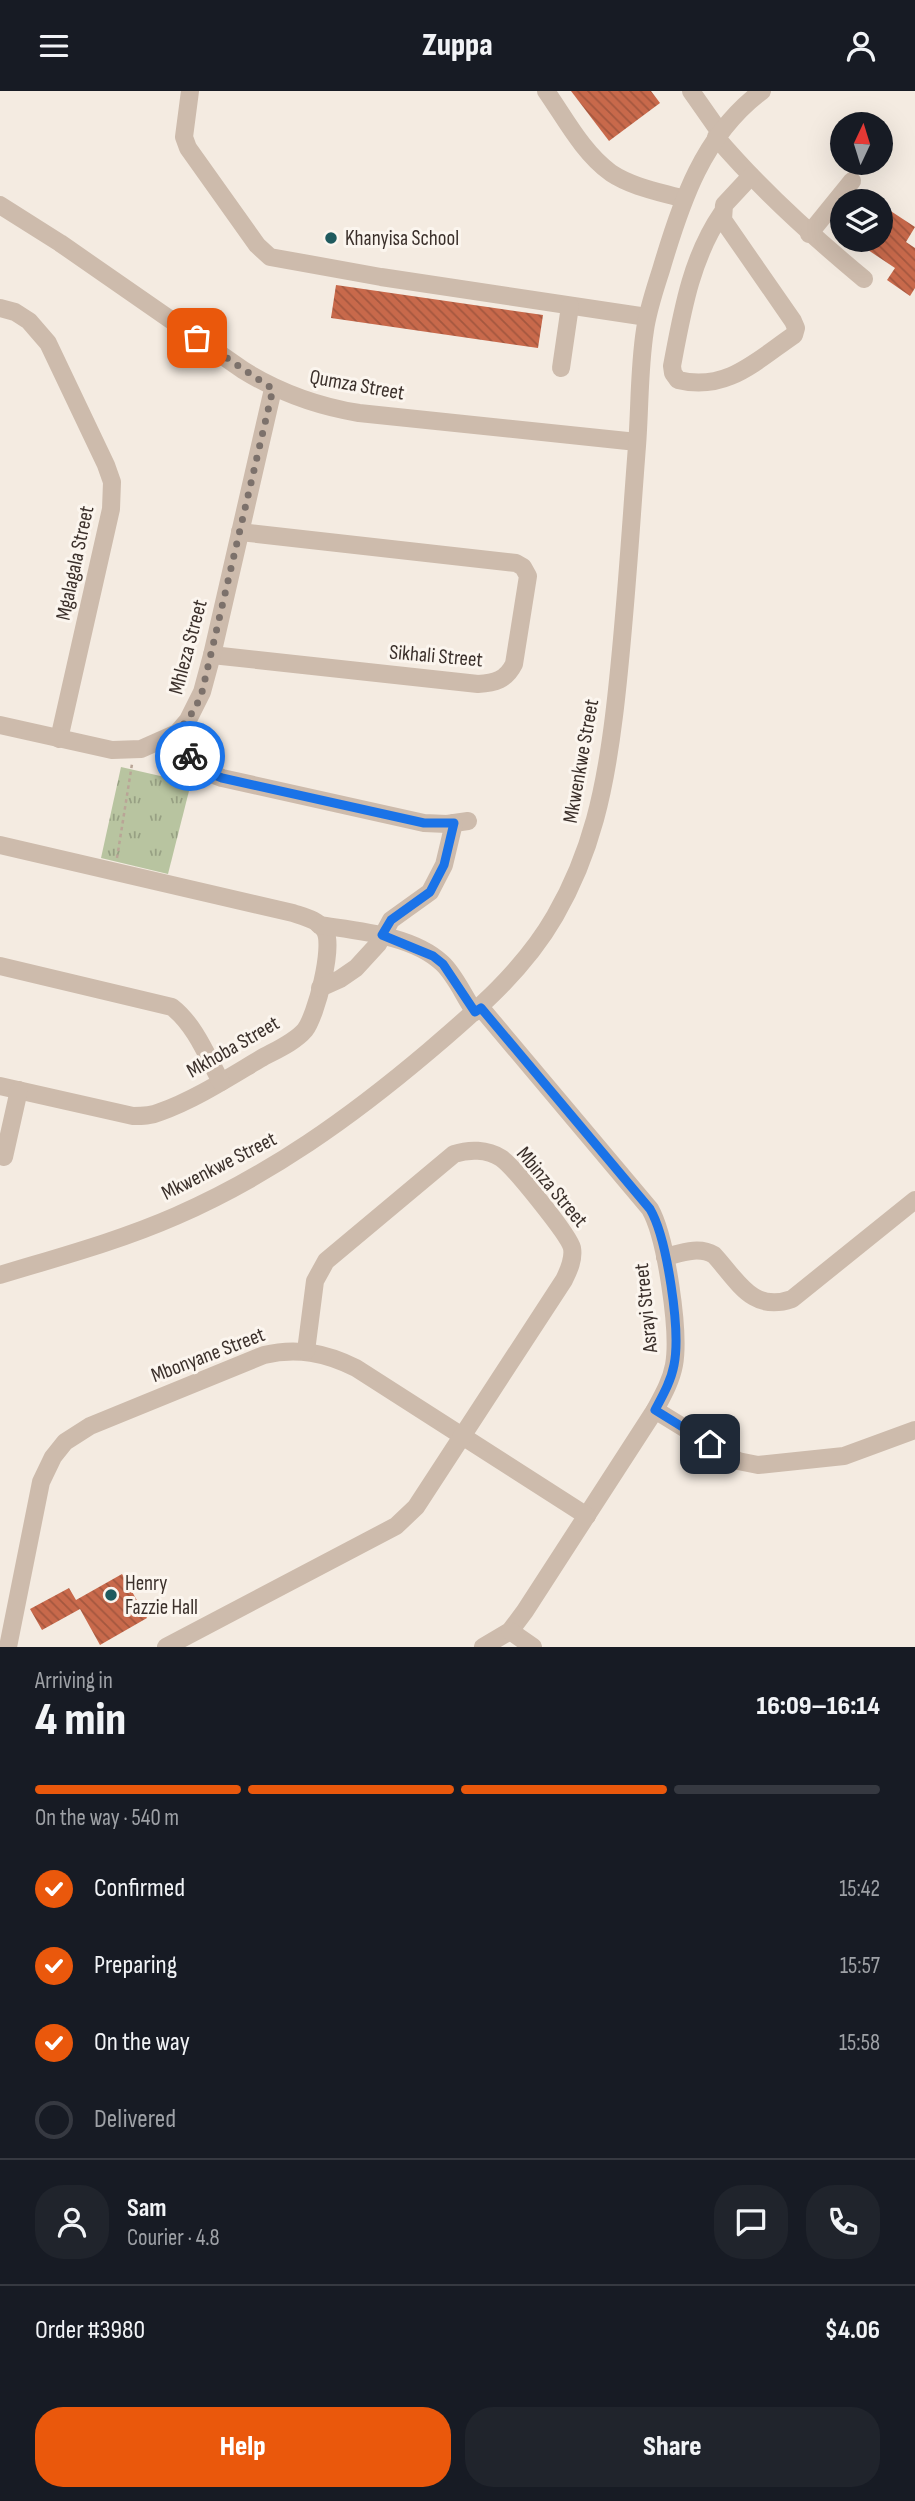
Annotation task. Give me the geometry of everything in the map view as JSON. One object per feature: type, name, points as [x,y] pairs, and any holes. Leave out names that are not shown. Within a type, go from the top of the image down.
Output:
[{"type":"street","points":[[190,91],[184,137],[188,148],[257,245],[270,257],[381,277],[647,317]]},
{"type":"street","points":[[546,91],[594,159],[612,174],[684,199]]},
{"type":"street","points":[[691,91],[717,134],[751,176],[809,234],[864,279]]},
{"type":"street","name":"Mkwenkwe Street","points":[[1,1275],[103,1244],[175,1216],[271,1168],[329,1131],[478,1010],[535,946],[555,917],[594,831],[606,774],[614,714],[637,442],[641,359],[647,317],[684,199],[717,134],[762,91]]},
{"type":"street","points":[[722,212],[723,220],[796,328],[794,335],[746,370],[721,380],[695,384],[678,380],[672,366],[687,295],[710,230],[724,205],[751,176]]},
{"type":"street","points":[[809,234],[852,181]]},
{"type":"street","name":"Qumza Street","points":[[0,205],[273,389],[320,405],[359,413],[637,442]]},
{"type":"street","points":[[561,367],[570,306]]},
{"type":"street","name":"Mgalagala Street","points":[[0,308],[15,312],[29,321],[48,342],[111,482],[111,509],[59,739]]},
{"type":"street","name":"Mhleza Street","points":[[177,733],[195,709],[212,655],[273,389]]},
{"type":"street","name":"Sikhali Street","points":[[212,655],[478,684],[491,684],[501,680],[514,664],[528,576],[523,567],[516,563],[240,532]]},
{"type":"street","points":[[0,725],[112,750],[134,750],[177,733],[193,761],[210,775],[424,823],[461,822],[430,892],[391,920],[378,944],[356,968],[320,988]]},
{"type":"street","points":[[0,845],[293,913],[311,918],[319,925]]},
{"type":"street","name":"Asrayi Street","points":[[319,925],[382,935],[433,956],[443,964],[478,1010],[650,1209],[657,1221],[676,1326],[670,1379],[655,1410],[539,1590],[510,1631],[483,1647]]},
{"type":"street","name":"Mkhoba Street","points":[[0,1086],[133,1116],[146,1116],[170,1108],[298,1036],[306,1028],[320,988],[328,941],[325,931],[319,925]]},
{"type":"street","points":[[0,966],[172,1007],[190,1026],[221,1081]]},
{"type":"street","points":[[4,1157],[19,1090]]},
{"type":"street","name":"Mbinza Street","points":[[166,1647],[396,1526],[416,1507],[564,1280],[572,1260],[572,1248],[567,1236],[502,1159],[477,1151],[454,1154],[326,1261],[316,1281],[306,1352]]},
{"type":"street","points":[[664,1257],[707,1251],[714,1255],[751,1296],[759,1301],[776,1304],[792,1299],[915,1200]]},
{"type":"street","name":"Mbonyane Street","points":[[8,1647],[36,1498],[46,1469],[65,1442],[90,1426],[264,1355],[290,1350],[306,1352],[328,1356],[356,1368],[587,1516]]},
{"type":"street","points":[[655,1410],[738,1461],[758,1465],[844,1456],[915,1430]]},
{"type":"street","points":[[510,1631],[533,1647]]},
{"type":"path","points":[[114,872],[134,750]]},
{"type":"green space","points":[[121,767],[191,783],[168,874],[101,858]]},
{"type":"building","points":[[571,91],[651,91],[660,103],[609,141]]},
{"type":"building","points":[[893,213],[915,227],[906,242],[915,248],[915,288],[910,296],[887,280],[895,268],[871,252],[893,252]]},
{"type":"building","points":[[336,285],[543,315],[538,348],[331,318]]},
{"type":"building","points":[[122,1574],[147,1618],[100,1645],[80,1609],[42,1630],[30,1609],[69,1588],[76,1600]]},
{"type":"way so far","points":[[190,756],[177,733],[195,709],[202,692],[273,389],[197,338]]},
{"type":"place","name":"Khanyisa School","points":[[331,238]]},
{"type":"place","name":"Henry Fazzie Hall","points":[[111,1595]]},
{"type":"route","points":[[190,756],[200,769],[210,775],[424,823],[454,823],[444,865],[430,892],[391,920],[382,935],[433,956],[443,964],[475,1012],[481,1008],[650,1209],[657,1221],[676,1326],[675,1363],[655,1410],[710,1444]]}]
